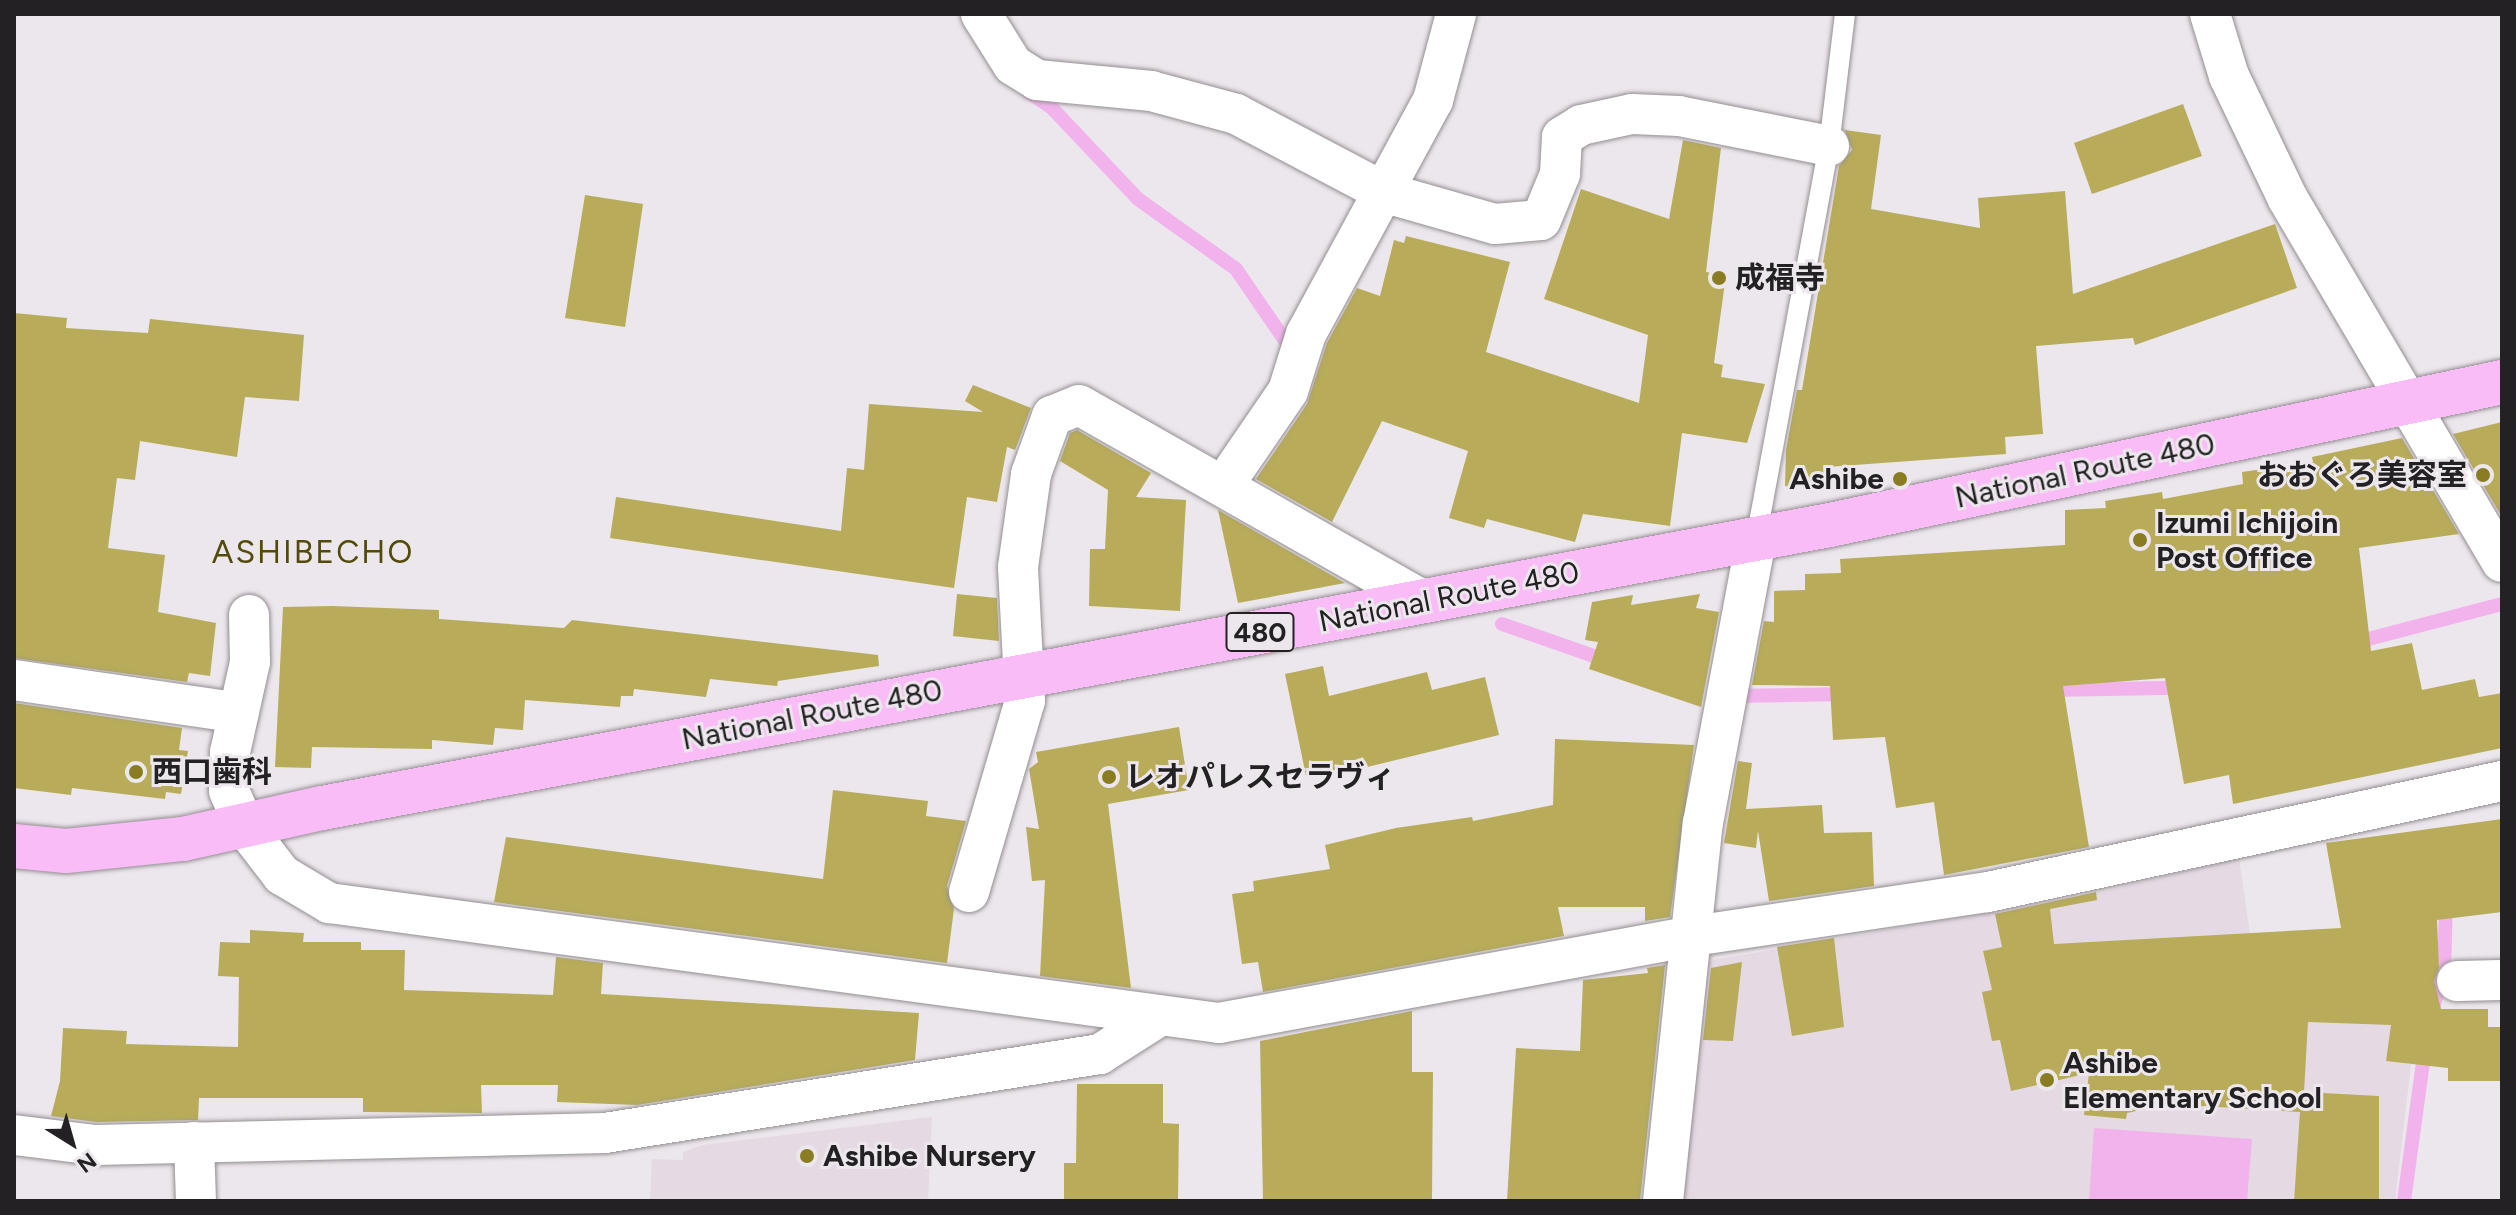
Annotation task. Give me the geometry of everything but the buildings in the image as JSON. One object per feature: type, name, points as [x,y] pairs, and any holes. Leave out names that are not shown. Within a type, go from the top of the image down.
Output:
[{"type":"highway","name":"National Route 480","points":[[14,846],[66,851],[245,827],[322,808],[1756,539],[2502,382]]},
{"type":"street","points":[[981,14],[1013,65],[1037,80],[1151,91],[1236,114],[1386,193],[1495,224],[1541,220],[1560,174],[1562,137],[1581,125],[1632,114],[1679,116],[1829,146]]},
{"type":"street","points":[[1223,486],[1288,391],[1306,334],[1386,193],[1433,100],[1456,14]]},
{"type":"street","points":[[2210,14],[2229,76],[2288,199],[2411,402],[2502,562]]},
{"type":"street","points":[[969,892],[983,833],[1014,751],[1025,701],[1018,567],[1031,474],[1052,416],[1079,405],[1426,602]]},
{"type":"street","points":[[1663,1201],[1720,712],[1756,539]]},
{"type":"street","points":[[249,615],[250,662],[239,713],[229,791],[245,827],[282,875],[329,903],[1219,1023],[1693,936],[1988,892],[2502,781]]},
{"type":"street","points":[[14,680],[239,713]]},
{"type":"street","points":[[2457,981],[2502,980]]},
{"type":"street","points":[[14,1135],[95,1145],[605,1133],[1100,1054],[1158,1017]]},
{"type":"street","points":[[194,1142],[196,1201]]},
{"type":"lane","points":[[1756,539],[1829,146],[1845,14]]},
{"type":"shaded area","name":"Ashibe Elementary School","points":[[2239,858],[2256,975],[2421,980],[2395,1201],[1673,1201],[1696,963],[2093,894]]},
{"type":"shaded area","name":"Ashibe Nursery","points":[[932,1117],[928,1201],[650,1201],[652,1159],[683,1160],[683,1152],[702,1145]]},
{"type":"shaded area","points":[[2094,1128],[2252,1139],[2247,1201],[2089,1201]]},
{"type":"waterway","points":[[1027,91],[1051,107],[1138,199],[1236,269],[1288,345]]},
{"type":"waterway","points":[[2353,643],[2502,604]]},
{"type":"waterway","points":[[1502,624],[1611,662]]},
{"type":"waterway","points":[[2047,690],[2166,688],[2185,682]]},
{"type":"waterway","points":[[1734,696],[1850,694]]},
{"type":"waterway","points":[[2432,1011],[2444,970],[2446,902]]},
{"type":"waterway","points":[[2404,1201],[2425,1047]]},
{"type":"place","name":"成福寺","points":[[1719,278]]},
{"type":"place","name":"おおぐろ美容室","points":[[2483,475]]},
{"type":"place","name":"Ashibe","points":[[1900,479]]},
{"type":"place","name":"Izumi Ichijoin Post Office","points":[[2140,540]]},
{"type":"place","name":"西口歯科","points":[[136,772]]},
{"type":"place","name":"レオパレスセラヴィ","points":[[1109,777]]},
{"type":"place","name":"Ashibe Elementary School","points":[[2047,1080]]},
{"type":"place","name":"Ashibe Nursery","points":[[807,1156]]},
{"type":"district","name":"ASHIBECHO","points":[[313,552]]}]
